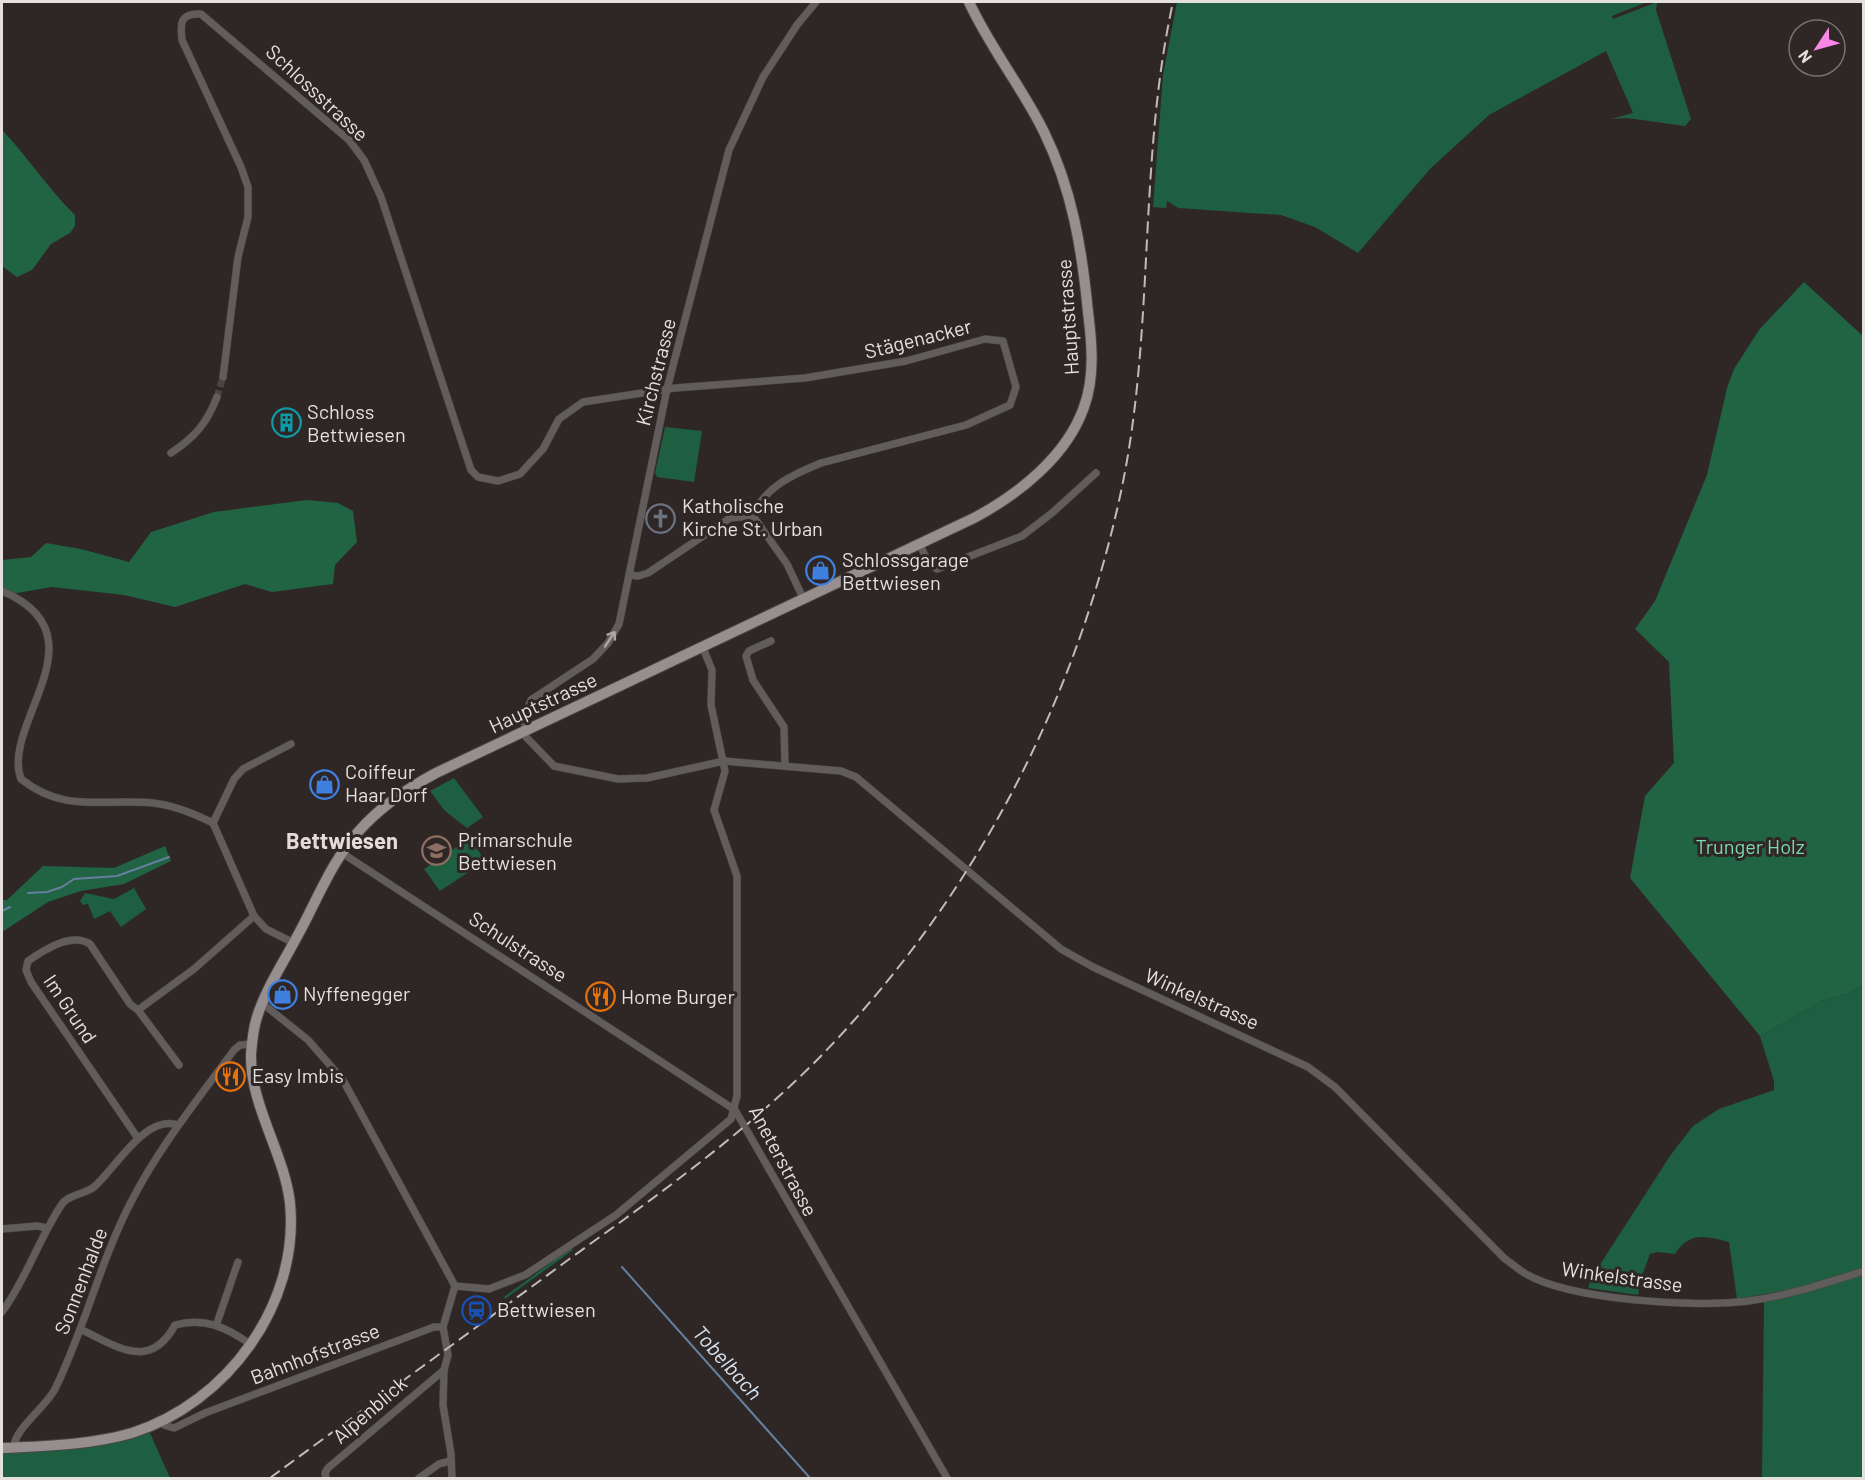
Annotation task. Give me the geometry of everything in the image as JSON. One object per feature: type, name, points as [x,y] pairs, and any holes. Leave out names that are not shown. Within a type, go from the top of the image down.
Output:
[{"type":"main road","name":"Hauptstrasse","points":[[2,1448],[105,1439],[131,1433],[162,1421],[186,1407],[210,1387],[250,1344],[270,1315],[287,1265],[291,1219],[283,1166],[253,1081],[252,1044],[262,1003],[342,853],[372,817],[419,782],[988,511],[1028,482],[1074,428],[1084,407],[1090,383],[1091,334],[1086,285],[1071,199],[1040,124],[984,32],[969,2]]},
{"type":"street","name":"Kirchstrasse","points":[[525,731],[524,717],[531,700],[593,659],[608,643],[619,624],[631,574],[666,389],[735,134],[764,77],[797,25],[816,2]]},
{"type":"street","name":"Schlossstrasse","points":[[223,377],[237,265],[249,202],[241,167],[182,40],[180,22],[184,16],[192,14],[201,14],[277,76],[349,140],[364,160],[381,197],[471,470],[478,477],[498,481],[520,474],[543,449],[560,419],[583,402],[666,389]]},
{"type":"street","name":"Stägenacker","points":[[666,389],[805,378],[906,361],[985,339],[1003,341],[1016,387],[1010,405],[966,425],[821,463],[800,472],[766,494],[753,516]]},
{"type":"street","points":[[171,453],[198,434],[209,417],[217,397]]},
{"type":"street","points":[[920,545],[928,562],[937,569],[1000,546],[1038,525],[1096,473]]},
{"type":"street","points":[[631,574],[638,576],[648,573],[730,518],[753,516],[787,564],[804,600]]},
{"type":"street","points":[[2,591],[13,596],[30,610],[37,622],[39,652]]},
{"type":"street","points":[[771,641],[749,651],[746,656],[753,680],[784,727],[785,766]]},
{"type":"street","name":"Aneterstrasse","points":[[703,648],[712,670],[711,705],[725,771],[714,810],[737,876],[737,1096],[735,1110],[948,1479]]},
{"type":"street","name":"Winkelstrasse","points":[[525,731],[530,743],[555,766],[618,779],[647,778],[724,761],[841,771],[856,777],[1061,949],[1111,976],[1308,1067],[1335,1087],[1504,1258],[1527,1274],[1572,1290],[1681,1304],[1748,1301],[1802,1290],[1863,1271]]},
{"type":"street","points":[[213,823],[234,779],[243,769],[291,744]]},
{"type":"street","points":[[13,770],[36,789],[69,802],[156,803],[213,823],[254,916],[266,929],[294,944]]},
{"type":"street","name":"Schulstrasse","points":[[342,853],[735,1110]]},
{"type":"street","points":[[138,1010],[194,969],[254,916]]},
{"type":"street","name":"Im Grund","points":[[137,1137],[31,982],[26,970],[28,961],[74,939],[82,940],[90,945],[130,1004],[138,1010],[179,1065]]},
{"type":"street","points":[[262,1003],[308,1040],[341,1076],[454,1286],[443,1327],[447,1348],[443,1405],[452,1479]]},
{"type":"street","name":"Sonnenhalde","points":[[14,1448],[17,1435],[53,1393],[82,1330],[113,1240],[128,1209],[178,1125],[234,1050],[240,1045],[252,1044]]},
{"type":"street","points":[[454,1286],[489,1289],[525,1275],[598,1228],[640,1197],[731,1119],[735,1110]]},
{"type":"street","points":[[2,1312],[63,1201],[93,1187],[137,1137],[153,1128],[171,1123],[178,1125]]},
{"type":"street","points":[[2,1229],[37,1226],[47,1228]]},
{"type":"street","points":[[217,1323],[238,1262]]},
{"type":"street","points":[[82,1330],[122,1349],[142,1353],[163,1342],[175,1324],[197,1320],[217,1323],[250,1344]]},
{"type":"street","name":"Bahnhofstrasse","points":[[162,1421],[164,1425],[174,1428],[321,1369],[434,1327],[443,1327]]},
{"type":"street","name":"Alpenblick","points":[[326,1479],[325,1473],[328,1468],[444,1370]]},
{"type":"street","points":[[419,1479],[439,1464],[450,1461]]},
{"type":"green space","points":[[1177,2],[1647,2],[1612,16],[1613,19],[1657,2],[1656,10],[1691,119],[1685,126],[1627,118],[1611,119],[1633,113],[1606,51],[1489,115],[1430,169],[1358,253],[1315,227],[1281,215],[1178,208],[1167,201],[1166,208],[1153,207],[1163,75]]},
{"type":"green space","points":[[2,130],[75,215],[75,226],[70,233],[51,244],[32,270],[17,277],[2,266]]},
{"type":"green space","name":"Trunger Holz","points":[[1804,282],[1863,336],[1863,985],[1846,994],[1822,1001],[1760,1036],[1630,878],[1645,796],[1674,763],[1669,662],[1635,629],[1655,601],[1707,475],[1727,388],[1734,369],[1759,330]]},
{"type":"green space","points":[[665,427],[702,431],[694,482],[657,477],[655,473]]},
{"type":"green space","points":[[307,500],[338,503],[353,511],[357,542],[335,565],[333,584],[272,592],[245,584],[175,607],[124,595],[52,587],[11,594],[2,589],[2,560],[31,557],[46,543],[81,549],[129,562],[151,532],[214,512]]},
{"type":"green space","points":[[454,778],[483,817],[467,828],[445,811],[430,791]]},
{"type":"green space","points":[[470,838],[485,861],[440,891],[424,869]]},
{"type":"green space","points":[[165,846],[171,861],[124,884],[81,891],[48,902],[2,932],[2,900],[7,900],[43,866],[114,868]]},
{"type":"green space","points":[[134,888],[146,909],[121,927],[110,911],[94,919],[88,904],[83,905],[80,901],[85,893],[114,899]]},
{"type":"green space","points":[[1863,985],[1863,1268],[1794,1289],[1737,1299],[1729,1242],[1699,1237],[1686,1242],[1675,1254],[1658,1252],[1650,1254],[1641,1278],[1638,1295],[1588,1288],[1592,1277],[1670,1156],[1693,1126],[1719,1109],[1774,1090],[1774,1081],[1760,1036],[1822,1001],[1846,994]]},
{"type":"green space","points":[[571,1248],[573,1250],[505,1299],[504,1297]]},
{"type":"green space","points":[[1863,1273],[1863,1478],[1762,1478],[1764,1300]]},
{"type":"green space","points":[[150,1433],[170,1478],[2,1478],[2,1454],[92,1446]]},
{"type":"waterway","name":"Tobelbach","points":[[28,893],[47,892],[62,887],[74,879],[117,876],[169,857]]},
{"type":"waterway","name":"Tobelbach","points":[[2,911],[10,907]]},
{"type":"waterway","name":"Tobelbach","points":[[622,1267],[810,1478]]},
{"type":"tunnel","points":[[217,397],[223,377]]},
{"type":"railway","points":[[270,1478],[666,1189],[760,1113],[819,1058],[874,997],[925,933],[970,865],[1011,794],[1047,721],[1077,645],[1102,567],[1122,487],[1139,366],[1155,122],[1162,62],[1173,2]]},
{"type":"place","name":"Schloss Bettwiesen","points":[[286,423]]},
{"type":"place","name":"Katholische Kirche St. Urban","points":[[661,518]]},
{"type":"place","name":"Schlossgarage Bettwiesen","points":[[821,571]]},
{"type":"place","name":"Coiffeur Haar Dorf","points":[[324,784]]},
{"type":"place","name":"Primarschule Bettwiesen","points":[[437,851]]},
{"type":"place","name":"Nyffenegger","points":[[282,994]]},
{"type":"place","name":"Home Burger","points":[[600,997]]},
{"type":"place","name":"Easy Imbis","points":[[231,1076]]},
{"type":"place","name":"Bettwiesen","points":[[476,1310]]},
{"type":"district","name":"Bettwiesen","points":[[342,841]]}]
